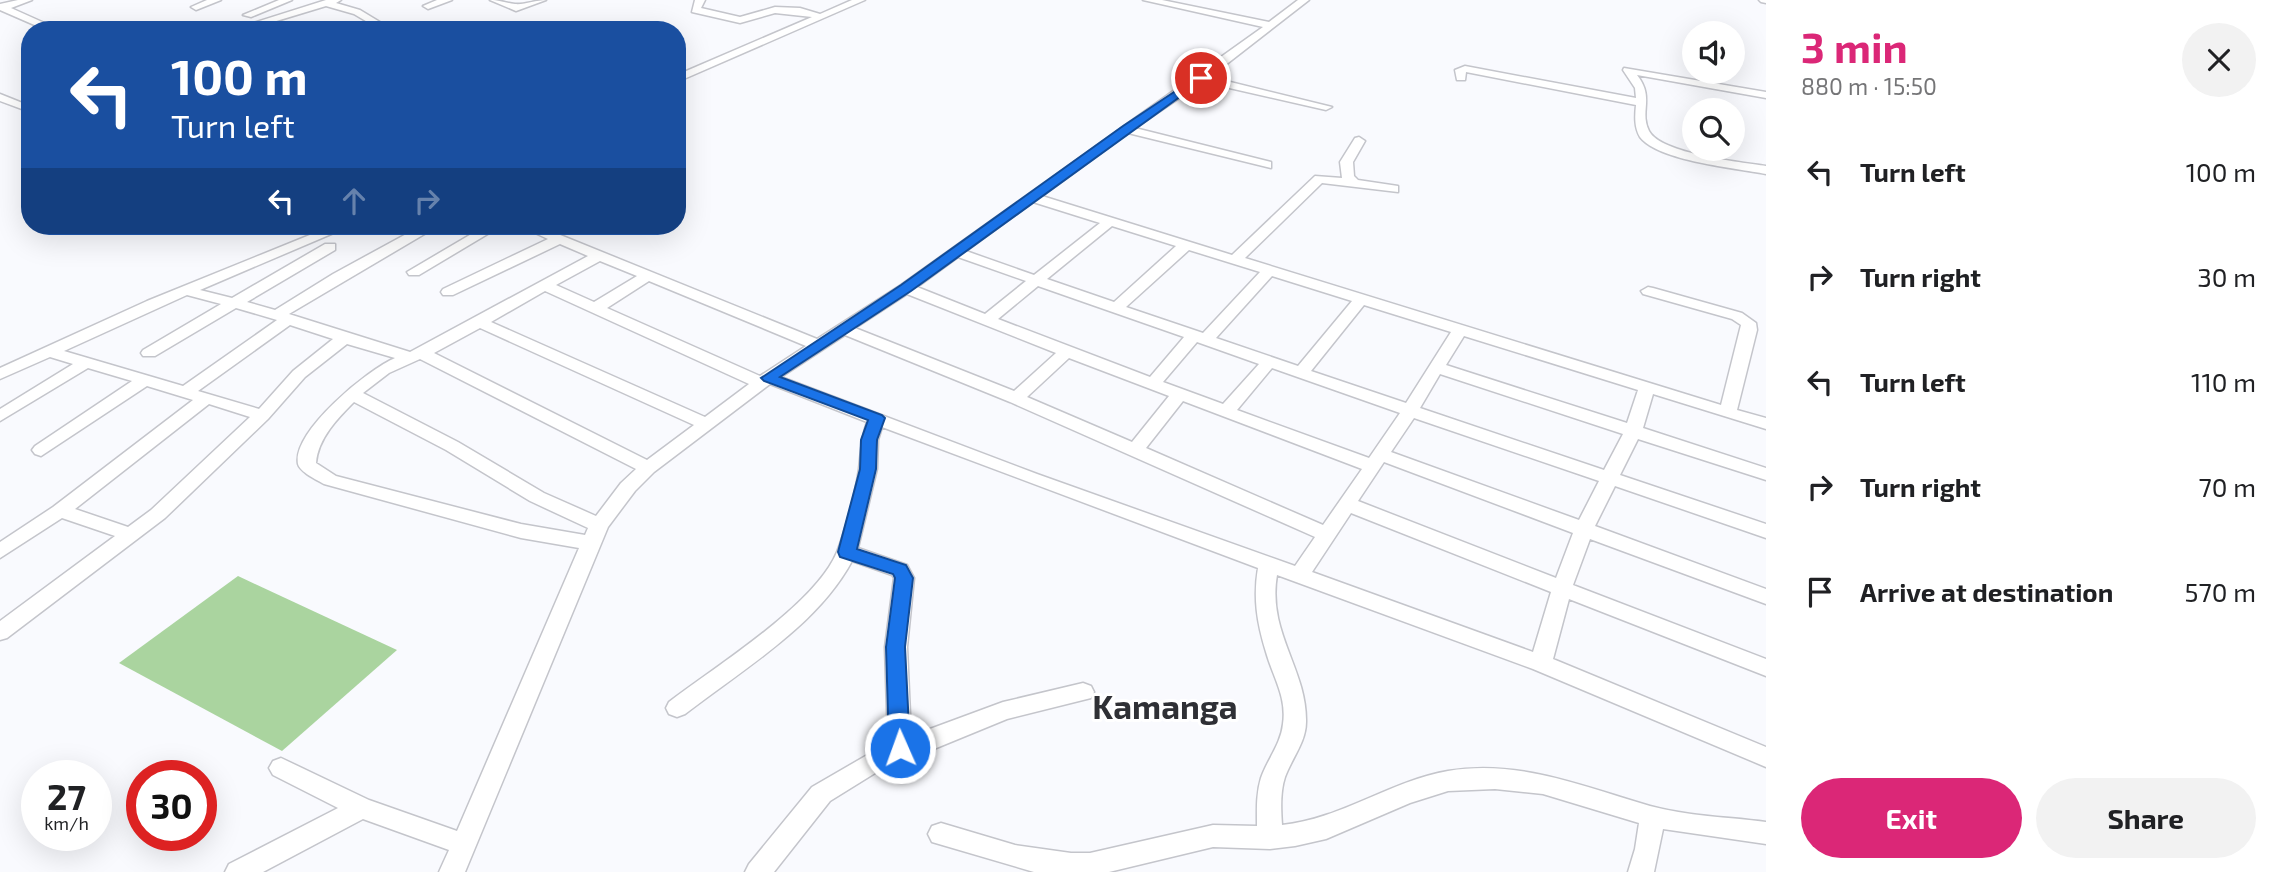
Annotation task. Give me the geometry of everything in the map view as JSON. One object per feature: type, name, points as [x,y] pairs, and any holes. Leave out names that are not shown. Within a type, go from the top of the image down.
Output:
[{"type":"street","points":[[1,8],[27,0]]},
{"type":"street","points":[[197,7],[216,0]]},
{"type":"street","points":[[248,15],[287,0]]},
{"type":"street","points":[[428,6],[447,0]]},
{"type":"street","points":[[495,0],[519,8],[541,0]]},
{"type":"street","points":[[699,0],[695,10],[734,20],[744,20],[779,9],[822,17]]},
{"type":"street","points":[[686,75],[860,0]]},
{"type":"street","points":[[1148,0],[1269,25]]},
{"type":"street","points":[[452,872],[595,534],[628,487],[648,468],[765,380],[906,288],[1201,78],[1304,0]]},
{"type":"street","points":[[265,21],[331,1],[372,21]]},
{"type":"street","points":[[1,8],[33,21]]},
{"type":"street","points":[[1461,78],[1460,70],[1465,69],[1640,102]]},
{"type":"street","points":[[1766,95],[1630,69],[1628,71],[1641,91],[1642,126],[1646,136],[1654,143],[1676,151],[1766,170]]},
{"type":"street","points":[[1201,78],[1326,107]]},
{"type":"street","points":[[2,99],[21,106]]},
{"type":"street","points":[[1126,129],[1267,165]]},
{"type":"street","points":[[1353,183],[1345,175],[1344,168],[1359,141]]},
{"type":"street","points":[[1236,259],[1315,181],[1326,179],[1393,188]]},
{"type":"street","points":[[1031,197],[1766,424]]},
{"type":"street","points":[[987,320],[1110,221]]},
{"type":"street","points":[[2,372],[145,307],[323,235]]},
{"type":"street","points":[[186,391],[338,277],[415,235]]},
{"type":"street","points":[[414,272],[478,235]]},
{"type":"street","points":[[550,235],[819,346]]},
{"type":"street","points":[[448,292],[560,239]]},
{"type":"street","points":[[1116,308],[1186,244]]},
{"type":"street","points":[[149,353],[330,247]]},
{"type":"street","points":[[956,252],[1199,338],[1766,531]]},
{"type":"street","points":[[595,534],[499,525],[330,480],[314,471],[307,464],[305,457],[310,445],[352,394],[375,375],[480,322],[598,256]]},
{"type":"street","points":[[1153,384],[1270,270]]},
{"type":"street","points":[[597,307],[648,276]]},
{"type":"street","points":[[544,285],[765,380],[877,418],[1031,478],[1541,663],[1766,757]]},
{"type":"street","points":[[906,288],[1226,412],[1584,529],[1766,597]]},
{"type":"street","points":[[189,291],[283,317],[344,338],[416,355],[598,441],[648,468]]},
{"type":"street","points":[[1647,291],[1737,316],[1748,323],[1749,330],[1728,412]]},
{"type":"street","points":[[1301,373],[1362,298]]},
{"type":"street","points":[[480,322],[706,424]]},
{"type":"street","points":[[844,329],[1016,398],[1326,534]]},
{"type":"street","points":[[1300,574],[1410,410],[1460,329]]},
{"type":"street","points":[[0,632],[158,514],[262,415],[299,374],[344,338]]},
{"type":"street","points":[[51,352],[262,415]]},
{"type":"street","points":[[1016,398],[1067,352]]},
{"type":"street","points":[[1226,412],[1269,362]]},
{"type":"street","points":[[0,416],[85,363]]},
{"type":"street","points":[[1437,368],[1766,474]]},
{"type":"street","points":[[41,450],[145,380]]},
{"type":"street","points":[[1541,663],[1562,588],[1584,529],[1633,430],[1647,387]]},
{"type":"street","points":[[352,394],[452,446],[595,534]]},
{"type":"street","points":[[1135,450],[1180,394]]},
{"type":"street","points":[[0,551],[60,511],[205,399]]},
{"type":"street","points":[[677,708],[804,611],[831,581],[847,552],[868,469],[869,440],[877,418]]},
{"type":"street","points":[[1347,504],[1766,668]]},
{"type":"street","points":[[60,511],[131,534]]},
{"type":"street","points":[[847,552],[900,570],[904,578],[896,647],[900,748]]},
{"type":"street","points":[[1269,563],[1265,608],[1277,654],[1293,691],[1295,724],[1289,745],[1273,778],[1269,803],[1270,838]]},
{"type":"street","points":[[758,872],[821,794],[900,748],[921,744],[1003,711],[1083,692]]},
{"type":"street","points":[[281,768],[361,808],[464,844]]},
{"type":"street","points":[[941,834],[972,845],[1070,866],[1090,865],[1213,836],[1270,838],[1295,835],[1326,828],[1404,795],[1448,781],[1495,779],[1543,784],[1604,800],[1652,817],[1766,833]]},
{"type":"street","points":[[237,872],[361,808]]},
{"type":"street","points":[[1641,872],[1648,849],[1652,817]]},
{"type":"green space","points":[[238,576],[397,650],[282,751],[119,663]]},
{"type":"district","name":"Kamanga","points":[[1165,706]]},
{"type":"route","points":[[900,748],[895,673],[904,578],[900,570],[847,552],[868,469],[869,440],[877,418],[769,378],[906,288],[1201,78]]}]
